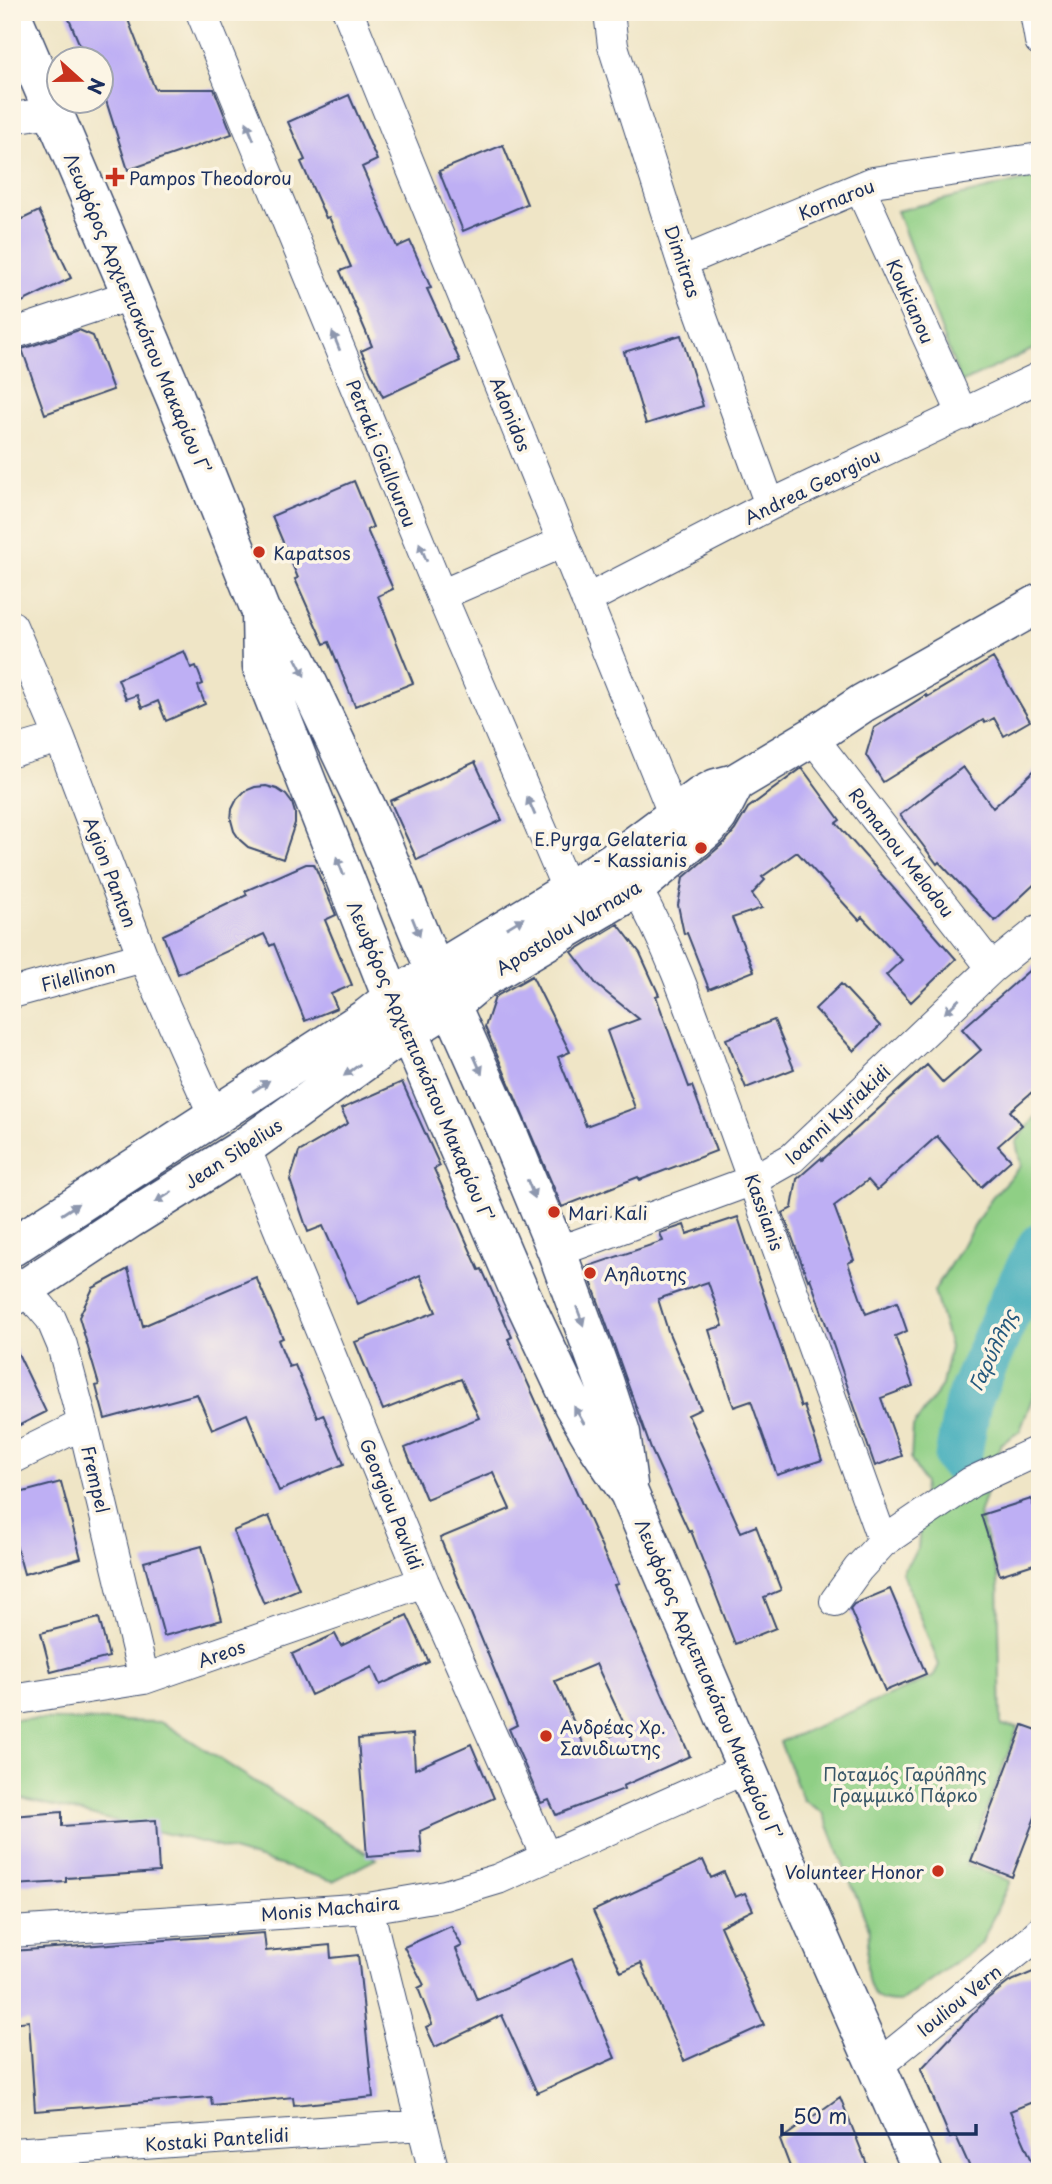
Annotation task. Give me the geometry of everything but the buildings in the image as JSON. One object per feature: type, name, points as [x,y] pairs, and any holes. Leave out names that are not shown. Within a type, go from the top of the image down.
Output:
[{"type":"main road","name":"Λεωφόρος Αρχιεπισκόπου Μακαρίου Γ’","points":[[12,15],[46,97]]},
{"type":"main road","name":"Λεωφόρος Αρχιεπισκόπου Μακαρίου Γ’","points":[[54,116],[175,397],[261,612],[297,660],[372,819],[505,1126],[557,1252],[604,1381],[621,1433],[629,1493]]},
{"type":"main road","name":"Apostolou Varnava","points":[[443,988],[568,891],[618,858],[701,796],[716,788],[735,783],[863,703],[1040,603]]},
{"type":"main road","name":"Λεωφόρος Αρχιεπισκόπου Μακαρίου Γ’","points":[[261,612],[262,668],[400,1014],[513,1275],[573,1405],[629,1493],[923,2172]]},
{"type":"main road","name":"Apostolou Varnava","points":[[443,988],[482,979],[636,888],[708,828],[718,816],[735,783]]},
{"type":"main road","name":"Jean Sibelius","points":[[16,1289],[245,1147],[400,1014],[443,988]]},
{"type":"main road","name":"Jean Sibelius","points":[[12,1247],[368,1017],[400,1014]]},
{"type":"street","name":"Petraki Giallourou","points":[[201,12],[441,595],[568,891]]},
{"type":"street","name":"Adonidos","points":[[348,12],[674,816]]},
{"type":"street","name":"Dimitras","points":[[609,12],[613,46],[682,262],[770,505]]},
{"type":"street","points":[[1035,12],[1040,41]]},
{"type":"street","points":[[12,118],[46,113]]},
{"type":"street","name":"Kornarou","points":[[682,262],[873,182],[1040,158]]},
{"type":"street","name":"Koukianou","points":[[860,188],[963,415]]},
{"type":"street","points":[[12,334],[130,295]]},
{"type":"street","name":"Andrea Georgiou","points":[[586,600],[770,505],[1040,377]]},
{"type":"street","points":[[441,595],[563,542]]},
{"type":"street","name":"Agion Panton","points":[[12,626],[60,738],[143,957],[214,1116]]},
{"type":"street","name":"Romanou Melodou","points":[[812,737],[992,968]]},
{"type":"street","points":[[12,752],[60,738]]},
{"type":"street","name":"Kassianis","points":[[636,888],[656,923],[674,967],[754,1180],[883,1542]]},
{"type":"street","name":"Ioanni Kyriakidi","points":[[557,1252],[773,1171],[792,1158],[992,968],[1040,929]]},
{"type":"street","name":"Filellinon","points":[[12,993],[143,957]]},
{"type":"street","name":"Georgiou Pavlidi","points":[[245,1147],[424,1583],[546,1857]]},
{"type":"street","name":"Frempel","points":[[16,1289],[40,1306],[56,1329],[83,1424],[144,1679]]},
{"type":"street","points":[[12,1459],[83,1424]]},
{"type":"street","points":[[835,1601],[858,1569],[883,1542],[971,1482],[1040,1450]]},
{"type":"street","name":"Areos","points":[[12,1700],[144,1679],[424,1583]]},
{"type":"street","name":"Monis Machaira","points":[[12,1932],[368,1908],[468,1889],[498,1879],[747,1768]]},
{"type":"street","points":[[368,1908],[434,2172]]},
{"type":"street","name":"Iouliou Vern","points":[[876,2067],[1040,1931]]},
{"type":"street","name":"Kostaki Pantelidi","points":[[12,2153],[422,2125]]},
{"type":"green space","points":[[1040,176],[1040,346],[961,383],[897,211]]},
{"type":"green space","name":"Ποταμός Γαρύλλης Γραμμικό Πάρκο","points":[[1040,1111],[1040,1377],[1020,1431],[1001,1444],[979,1515],[998,1577],[1001,1726],[1018,1727],[966,1864],[1010,1881],[981,1944],[900,2002],[886,2001],[878,1998],[870,1984],[867,1966],[870,1931],[823,1813],[803,1800],[780,1742],[933,1677],[939,1665],[902,1572],[918,1548],[924,1483],[911,1459],[913,1427],[942,1385],[950,1347],[934,1291],[992,1197],[1021,1166],[1016,1142]]},
{"type":"green space","points":[[12,1719],[162,1722],[376,1859],[333,1881],[209,1844],[12,1796]]},
{"type":"waterway","name":"Γαρύλλης","points":[[958,1458],[968,1402],[1013,1299],[1040,1247]]},
{"type":"place","name":"Pampos Theodorou","points":[[115,177]]},
{"type":"place","name":"Kapatsos","points":[[259,552]]},
{"type":"place","name":"E.Pyrga Gelateria - Kassianis","points":[[701,848]]},
{"type":"place","name":"Mari Kali","points":[[554,1212]]},
{"type":"place","name":"Αηλιοτης","points":[[590,1273]]},
{"type":"place","name":"Ανδρέας Χρ. Σανιδιωτης","points":[[546,1736]]},
{"type":"place","name":"Volunteer Honor","points":[[938,1871]]}]
